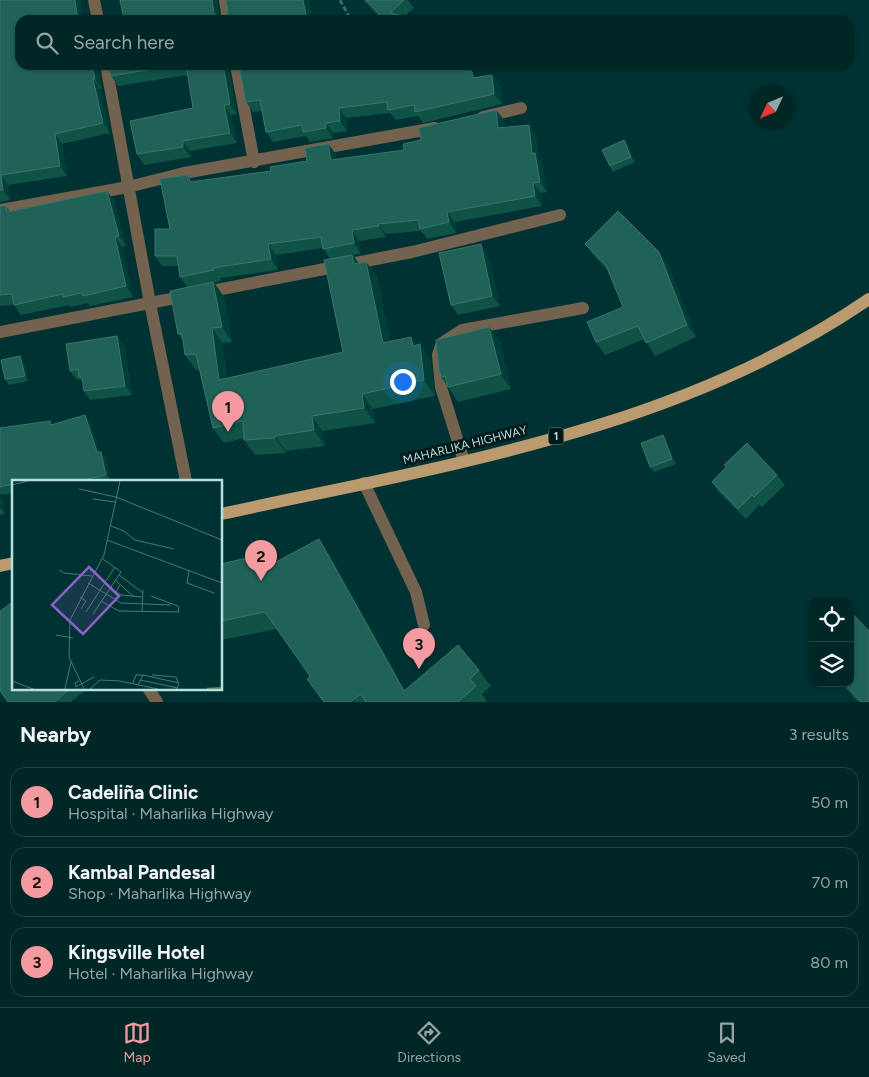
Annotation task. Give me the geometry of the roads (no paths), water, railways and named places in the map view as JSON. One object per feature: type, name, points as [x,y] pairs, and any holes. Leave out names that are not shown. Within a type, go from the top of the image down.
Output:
[{"type":"main road","name":"MAHARLIKA HIGHWAY","points":[[222,514],[464,462],[640,411],[750,367],[844,316],[869,299]]},
{"type":"street","points":[[94,0],[97,15]]},
{"type":"street","points":[[225,0],[227,15]]},
{"type":"street","points":[[107,70],[150,304],[186,480]]},
{"type":"street","points":[[237,70],[254,162]]},
{"type":"street","points":[[467,120],[521,108]]},
{"type":"street","points":[[0,210],[128,187],[184,173],[254,162],[449,125]]},
{"type":"street","points":[[0,332],[412,252],[560,215]]},
{"type":"street","points":[[464,462],[441,387],[438,355],[442,343],[462,330],[582,308]]},
{"type":"street","points":[[364,483],[416,592],[424,625]]},
{"type":"street","points":[[149,690],[157,702]]},
{"type":"place","name":"Cadeliña Clinic","points":[[228,432]]},
{"type":"place","name":"Kambal Pandesal","points":[[261,581]]},
{"type":"place","name":"Kingsville Hotel","points":[[419,669]]}]
